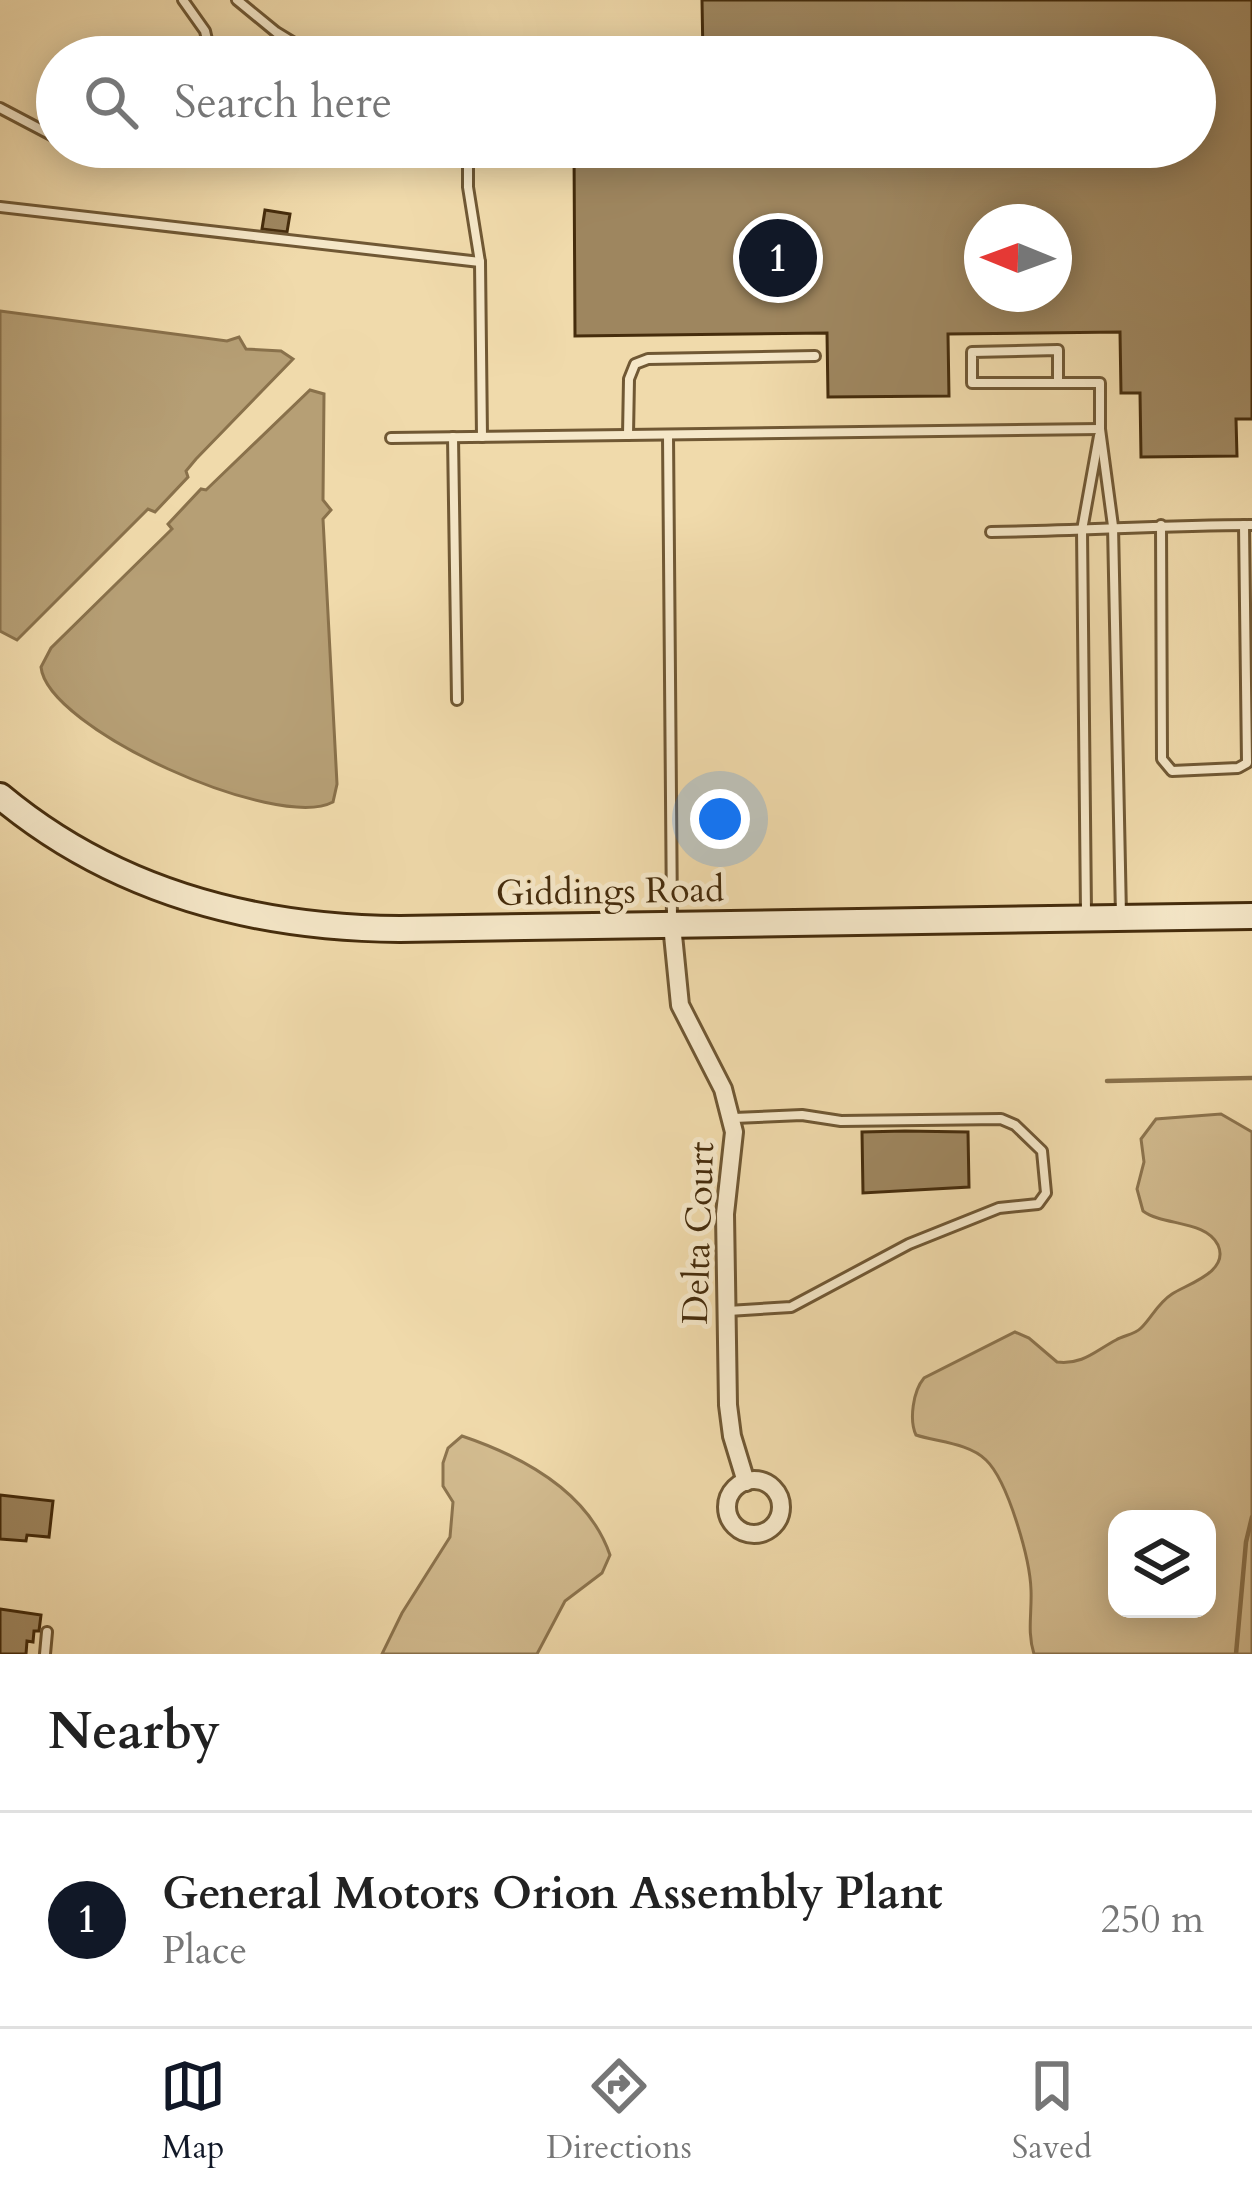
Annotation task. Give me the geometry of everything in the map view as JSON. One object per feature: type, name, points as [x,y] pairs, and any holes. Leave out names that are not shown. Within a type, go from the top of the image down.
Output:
[{"type":"main road","name":"Giddings Road","points":[[0,796],[62,841],[125,875],[186,899],[263,919],[358,928],[1252,916]]},
{"type":"street","name":"Delta Court","points":[[672,925],[680,1005],[723,1089],[732,1118],[734,1159],[725,1214],[729,1420],[746,1482]]},
{"type":"lane","points":[[183,0],[190,4],[206,36]]},
{"type":"lane","points":[[237,0],[284,36]]},
{"type":"lane","points":[[0,108],[36,127]]},
{"type":"lane","points":[[468,168],[480,262],[482,437]]},
{"type":"lane","points":[[0,207],[480,262]]},
{"type":"lane","points":[[1058,383],[1058,350],[972,352],[972,383],[1058,383],[1100,382],[1100,429],[1114,526],[1121,918]]},
{"type":"lane","points":[[628,435],[629,380],[635,364],[648,359],[815,356]]},
{"type":"lane","points":[[391,438],[1100,429]]},
{"type":"lane","points":[[1086,918],[1082,530],[1100,429]]},
{"type":"lane","points":[[668,435],[672,925]]},
{"type":"lane","points":[[453,437],[457,700]]},
{"type":"lane","points":[[991,532],[1114,526],[1161,525],[1248,525],[1247,763],[1238,768],[1172,771],[1162,759],[1161,525]]},
{"type":"lane","points":[[727,1311],[790,1307],[901,1247],[999,1208],[1038,1204],[1046,1193],[1042,1151],[1016,1125],[1001,1119],[732,1118]]},
{"type":"lane","points":[[44,1654],[47,1632]]},
{"type":"shaded area","points":[[0,311],[227,341],[239,337],[246,349],[281,351],[293,359],[196,459],[186,471],[188,477],[155,512],[148,509],[17,640],[0,631]]},
{"type":"shaded area","points":[[310,390],[324,394],[323,500],[331,510],[323,519],[337,784],[333,802],[305,807],[218,789],[121,745],[53,692],[41,667],[51,648],[172,529],[168,524],[201,489],[206,490]]},
{"type":"shaded area","points":[[1221,1114],[1252,1132],[1252,1654],[1034,1654],[1027,1560],[1002,1485],[979,1454],[916,1435],[913,1422],[915,1398],[924,1378],[1015,1332],[1057,1362],[1082,1359],[1138,1330],[1167,1298],[1213,1270],[1220,1254],[1212,1237],[1143,1211],[1137,1189],[1144,1162],[1141,1139],[1156,1119]]},
{"type":"shaded area","points":[[462,1436],[507,1454],[569,1494],[600,1532],[610,1555],[602,1573],[565,1601],[537,1654],[382,1654],[450,1537],[453,1502],[443,1486],[443,1463],[448,1448]]},
{"type":"building","points":[[702,0],[1252,0],[1252,419],[1236,419],[1237,456],[1141,457],[1140,393],[1121,393],[1120,332],[948,334],[949,396],[828,397],[827,333],[575,336],[574,168],[1216,168],[1216,36],[703,36]]},
{"type":"building","points":[[265,210],[290,214],[287,232],[262,229]]},
{"type":"building","points":[[862,1132],[968,1132],[969,1187],[863,1193]]},
{"type":"building","points":[[0,1495],[53,1501],[49,1537],[0,1539]]},
{"type":"building","points":[[0,1609],[41,1615],[39,1631],[34,1631],[33,1642],[27,1641],[26,1654],[0,1654]]},
{"type":"waterway","points":[[1107,1081],[1252,1078]]},
{"type":"waterway","points":[[1236,1654],[1252,1517]]},
{"type":"place","name":"General Motors Orion Assembly Plant","points":[[778,258]]}]
